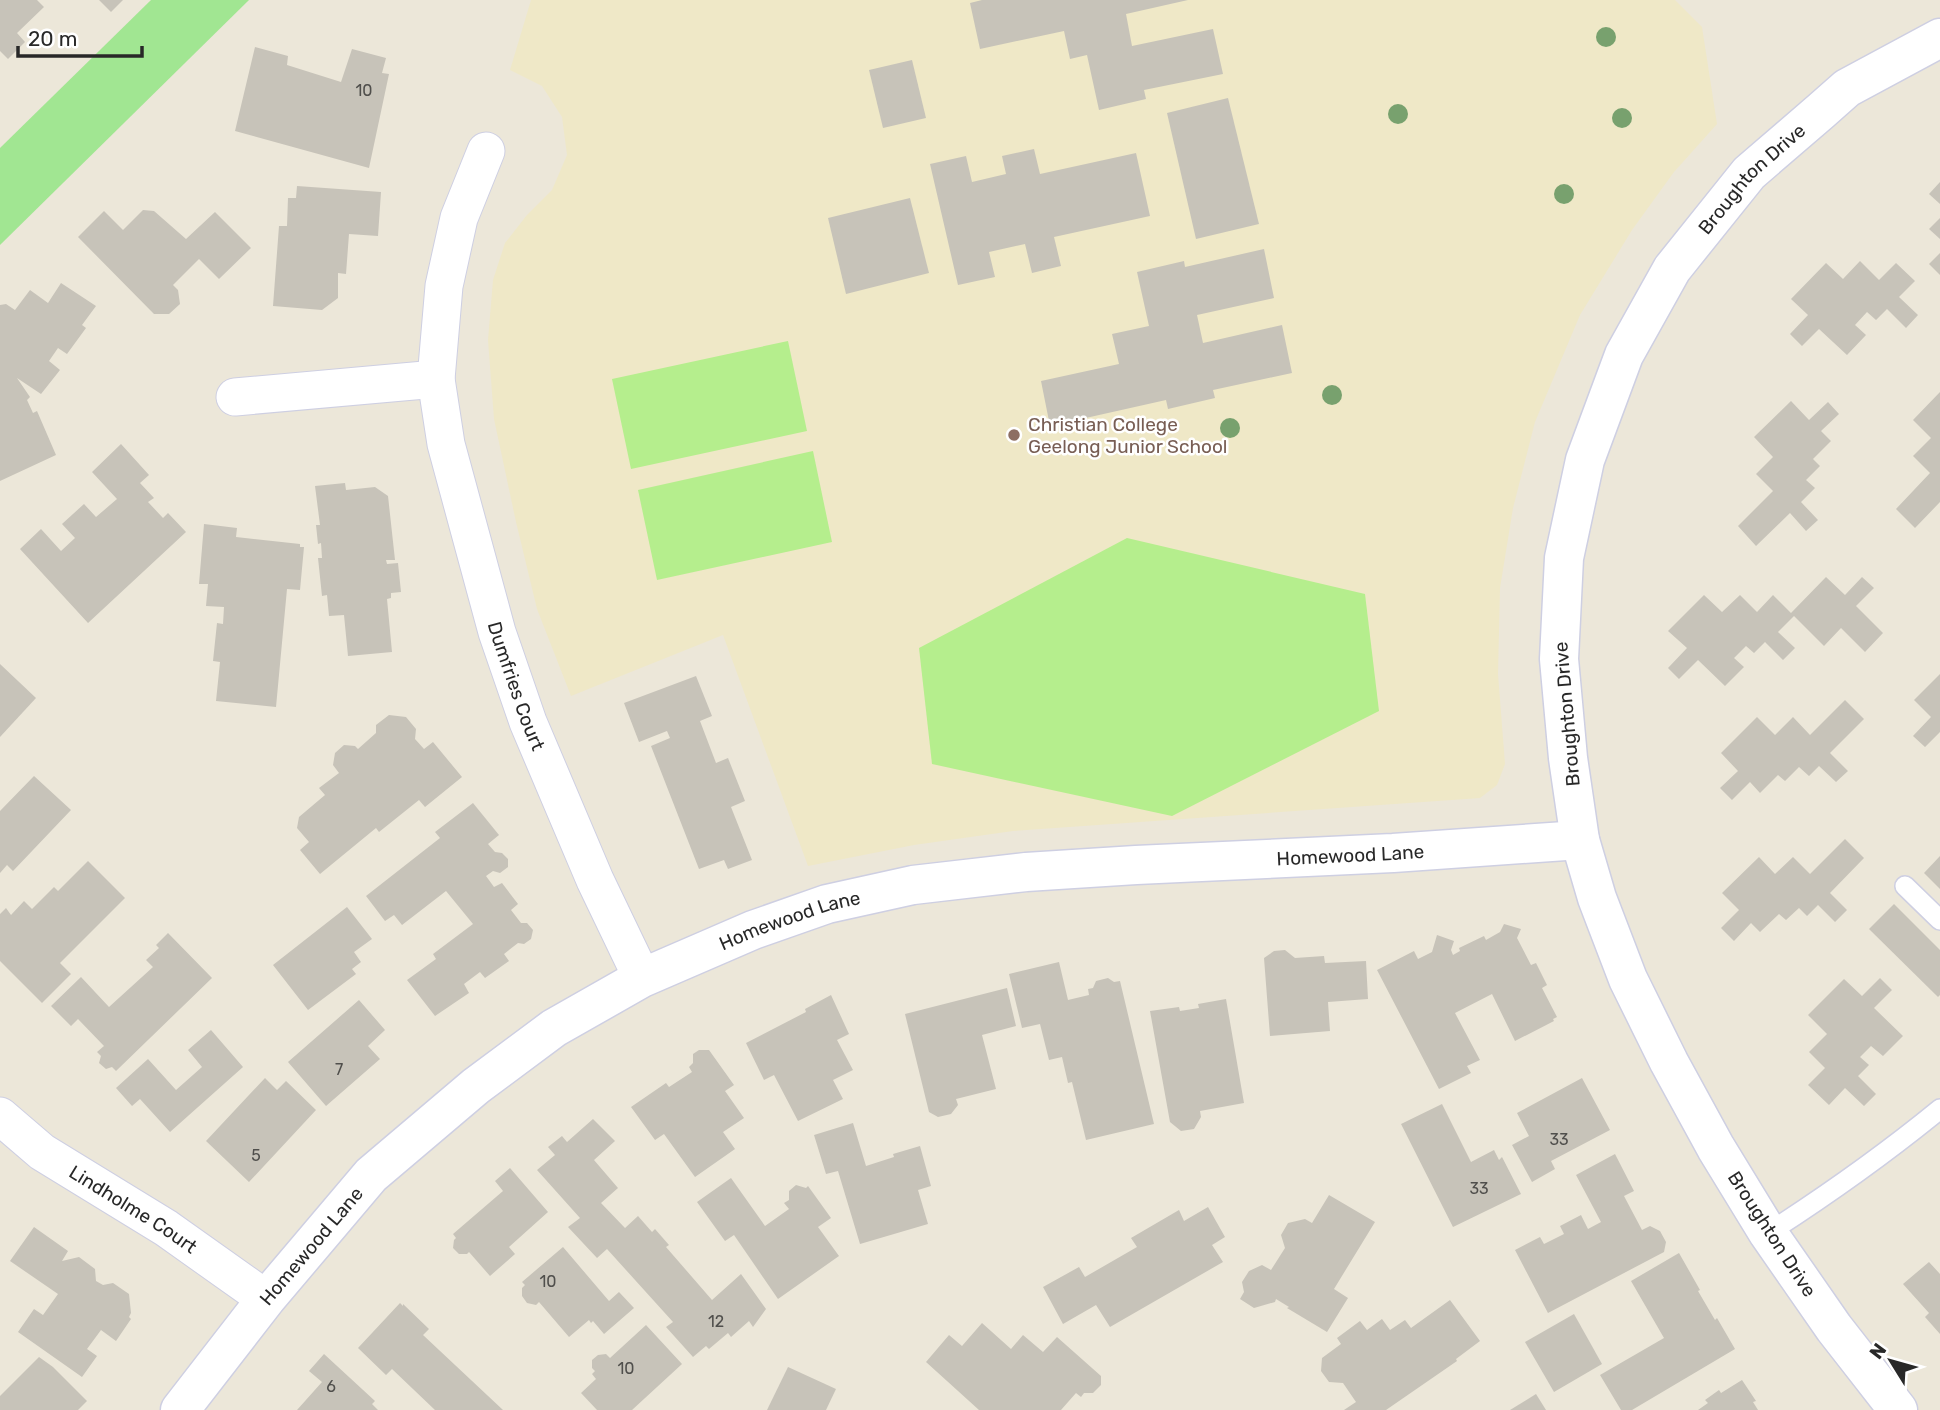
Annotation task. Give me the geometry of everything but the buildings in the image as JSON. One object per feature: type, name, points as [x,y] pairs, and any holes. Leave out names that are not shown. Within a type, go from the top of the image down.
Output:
[{"type":"street","name":"Broughton Drive","points":[[1898,1410],[1834,1328],[1768,1233],[1716,1148],[1628,979],[1597,898],[1580,840],[1568,758],[1559,659],[1564,558],[1585,460],[1624,355],[1672,269],[1749,173],[1847,88],[1940,38]]},
{"type":"street","name":"Dumfries Court","points":[[486,151],[459,218],[444,286],[436,379],[446,444],[497,632],[528,722],[596,880],[642,978]]},
{"type":"street","points":[[235,397],[436,379]]},
{"type":"street","name":"Homewood Lane","points":[[180,1410],[267,1299],[371,1175],[476,1086],[554,1028],[642,978],[753,930],[827,904],[914,885],[1026,872],[1393,853],[1580,840]]},
{"type":"street","name":"Lindholme Court","points":[[0,1116],[42,1152],[166,1228],[267,1299]]},
{"type":"lane","points":[[1905,886],[1940,920]]},
{"type":"lane","points":[[1768,1233],[1884,1154],[1940,1109]]},
{"type":"shaded area","name":"Christian College Geelong Junior School","points":[[531,0],[1675,0],[1702,27],[1717,124],[1674,172],[1632,230],[1580,315],[1535,422],[1513,508],[1500,588],[1498,674],[1505,764],[1497,785],[1480,798],[1013,831],[914,845],[808,866],[723,635],[571,696],[537,609],[516,522],[494,419],[488,340],[493,280],[505,243],[527,215],[552,190],[567,155],[562,117],[542,86],[510,70]]},
{"type":"green space","points":[[151,0],[249,0],[0,245],[0,148]]},
{"type":"green space","points":[[788,341],[807,431],[631,469],[612,379]]},
{"type":"green space","points":[[813,451],[832,542],[657,580],[638,490]]},
{"type":"green space","points":[[1127,538],[1365,594],[1379,711],[1172,816],[932,764],[919,648]]},
{"type":"place","name":"Christian College Geelong Junior School","points":[[1014,435]]}]
